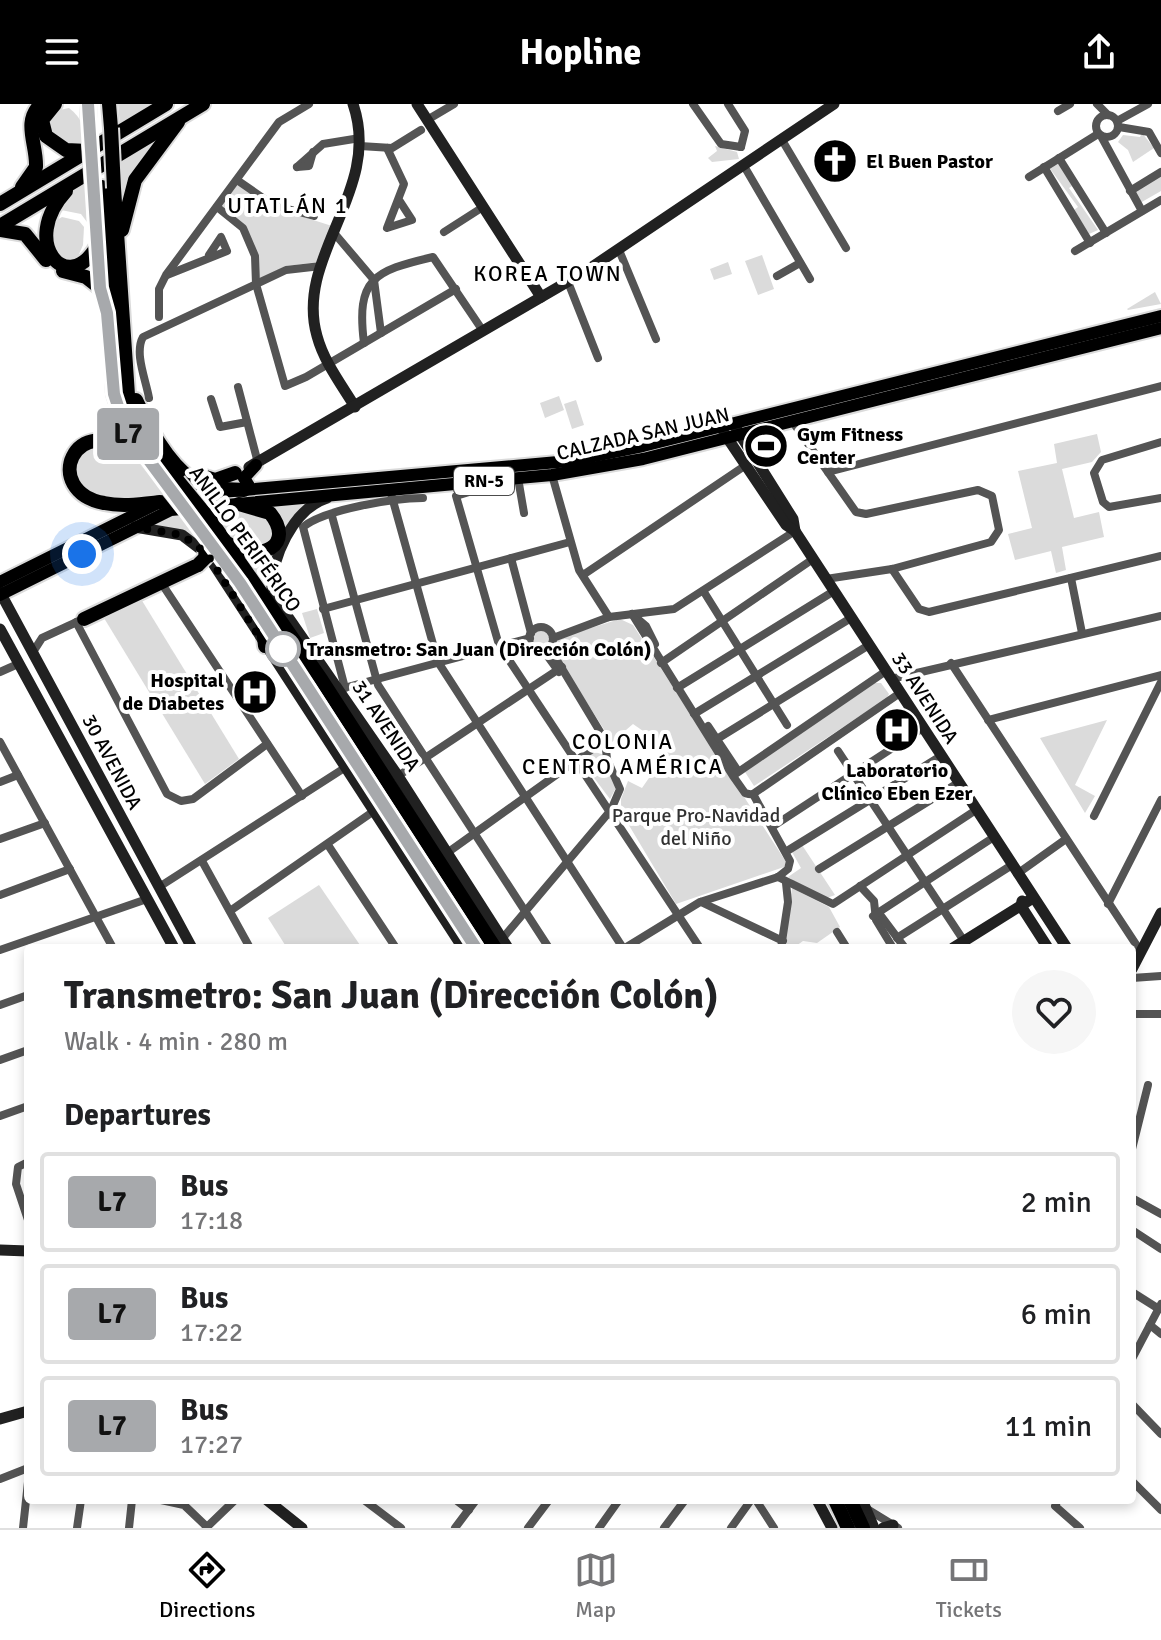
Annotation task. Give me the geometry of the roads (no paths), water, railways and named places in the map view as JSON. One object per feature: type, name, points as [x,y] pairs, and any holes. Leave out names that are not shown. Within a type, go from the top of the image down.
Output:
[{"type":"highway","points":[[6,200],[36,167],[31,121],[41,104]]},
{"type":"highway","points":[[55,104],[42,120],[46,136],[66,150],[88,151]]},
{"type":"highway","name":"ANILLO PERIFÉRICO","points":[[109,104],[100,129],[111,378],[125,428],[144,458],[173,485]]},
{"type":"highway","points":[[6,200],[166,104]]},
{"type":"highway","points":[[0,228],[203,104]]},
{"type":"highway","name":"ANILLO PERIFÉRICO","points":[[87,106],[100,129]]},
{"type":"highway","points":[[117,249],[135,180],[182,116]]},
{"type":"highway","points":[[100,129],[103,188],[97,246],[100,288],[107,313]]},
{"type":"highway","points":[[84,176],[54,205],[46,223],[45,243],[53,258],[73,267],[84,263],[97,246]]},
{"type":"highway","name":"ANILLO PERIFÉRICO","points":[[103,188],[117,249],[125,379],[135,421],[206,533],[342,713],[501,944]]},
{"type":"highway","points":[[0,228],[25,234],[48,263],[86,277],[100,288]]},
{"type":"highway","points":[[125,379],[157,437],[183,471],[205,491],[244,494],[270,513],[277,525],[276,539],[266,552],[255,554],[224,541]]},
{"type":"highway","points":[[157,437],[204,477],[215,480],[235,473]]},
{"type":"highway","points":[[144,458],[108,440],[88,440],[73,453],[70,478],[84,495],[102,503],[160,502]]},
{"type":"highway","points":[[80,621],[198,565],[205,558],[206,533]]},
{"type":"highway","name":"ANILLO PERIFÉRICO","points":[[206,533],[224,541],[254,581],[269,614],[473,944]]},
{"type":"highway","points":[[254,581],[272,594],[265,646]]},
{"type":"highway","points":[[342,688],[342,713]]},
{"type":"highway","points":[[390,835],[429,876]]},
{"type":"highway","points":[[837,1504],[848,1528]]},
{"type":"highway","points":[[852,1504],[865,1528]]},
{"type":"highway","points":[[863,1504],[865,1528]]},
{"type":"main road","name":"CALZADA SAN JUAN","points":[[0,591],[171,510],[244,494],[569,461],[729,429],[1161,316]]},
{"type":"main road","name":"CALZADA SAN JUAN","points":[[244,494],[391,494],[552,475],[643,459],[729,429],[792,421],[1161,328]]},
{"type":"main road","points":[[244,494],[244,478],[257,464]]},
{"type":"main road","points":[[0,591],[160,502],[205,491]]},
{"type":"street","points":[[159,317],[159,289],[166,275],[279,122],[309,104]]},
{"type":"street","points":[[353,104],[360,142],[355,181],[321,266],[314,300],[316,335],[355,407]]},
{"type":"street","points":[[417,104],[424,125],[483,207],[541,297]]},
{"type":"street","points":[[297,167],[309,166],[313,151],[327,143],[360,142],[387,148],[454,104]]},
{"type":"street","points":[[693,104],[721,144],[741,147]]},
{"type":"street","points":[[728,104],[745,131],[741,147],[747,164],[810,279]]},
{"type":"street","points":[[205,491],[257,464],[568,282],[782,140],[820,108],[834,104]]},
{"type":"street","points":[[1058,111],[1070,104]]},
{"type":"street","points":[[1029,177],[1100,135],[1111,137],[1118,124],[1148,104]]},
{"type":"street","points":[[1097,105],[1118,124],[1149,132],[1161,153]]},
{"type":"street","points":[[1097,105],[1100,135],[1142,211]]},
{"type":"street","points":[[1097,122],[1108,115]]},
{"type":"street","points":[[782,140],[846,248]]},
{"type":"street","points":[[387,148],[404,180],[399,200]]},
{"type":"street","points":[[1059,158],[1106,233]]},
{"type":"street","points":[[1044,167],[1090,243]]},
{"type":"street","points":[[1130,191],[1161,172]]},
{"type":"street","points":[[237,180],[273,205],[314,216]]},
{"type":"street","points":[[1075,251],[1161,200]]},
{"type":"street","points":[[217,207],[243,228],[255,256],[256,284],[285,386],[329,364],[456,289]]},
{"type":"street","points":[[444,232],[483,207]]},
{"type":"street","points":[[335,234],[374,280],[381,333]]},
{"type":"street","points":[[619,250],[656,339]]},
{"type":"street","points":[[166,275],[209,255]]},
{"type":"street","points":[[364,343],[361,301],[374,280],[389,270],[433,257],[483,331]]},
{"type":"street","points":[[777,276],[800,263]]},
{"type":"street","points":[[149,398],[141,363],[142,339],[286,270],[321,266]]},
{"type":"street","points":[[568,282],[598,358]]},
{"type":"street","points":[[828,472],[1161,386]]},
{"type":"street","points":[[238,387],[257,464]]},
{"type":"street","points":[[211,399],[219,426],[247,422]]},
{"type":"street","points":[[792,421],[856,512],[866,514],[985,491],[992,496],[999,530],[991,542],[892,569],[826,579]]},
{"type":"street","name":"33 AVENIDA","points":[[729,429],[746,465],[786,525],[795,531]]},
{"type":"street","name":"33 AVENIDA","points":[[729,429],[793,519],[795,531],[1064,944]]},
{"type":"street","points":[[1161,442],[1102,460],[1094,473],[1103,502],[1116,508],[1161,498]]},
{"type":"street","points":[[583,575],[746,465]]},
{"type":"street","points":[[552,475],[570,542],[583,575],[609,617]]},
{"type":"street","points":[[524,513],[515,478],[456,496],[499,645],[697,944]]},
{"type":"street","points":[[391,494],[438,662],[621,944]]},
{"type":"street","points":[[423,498],[391,494],[332,516],[378,685],[546,944]]},
{"type":"street","points":[[272,594],[272,582],[289,531],[300,512],[335,496]]},
{"type":"street","name":"31 AVENIDA","points":[[332,516],[303,527],[342,688]]},
{"type":"street","points":[[134,527],[182,535],[198,544],[460,944]]},
{"type":"street","points":[[511,558],[534,648],[609,617],[664,612],[704,592],[795,531]]},
{"type":"street","points":[[323,609],[570,542]]},
{"type":"street","points":[[892,569],[919,609],[929,612],[1161,556]]},
{"type":"street","points":[[662,662],[813,559]]},
{"type":"street","points":[[33,652],[34,645],[42,638],[208,567],[216,568]]},
{"type":"street","points":[[1071,578],[1082,633]]},
{"type":"street","points":[[164,587],[302,796]]},
{"type":"street","name":"30 AVENIDA","points":[[0,591],[190,944]]},
{"type":"street","points":[[679,687],[834,591]]},
{"type":"street","points":[[704,592],[787,725]]},
{"type":"street","name":"31 AVENIDA","points":[[272,594],[342,688],[501,944]]},
{"type":"street","points":[[503,944],[525,911],[611,810],[620,789],[607,759],[605,740],[560,668],[542,627],[526,608]]},
{"type":"street","points":[[632,614],[646,626],[662,662],[736,774]]},
{"type":"street","points":[[736,774],[888,675],[908,674],[1161,616]]},
{"type":"street","points":[[696,712],[851,618]]},
{"type":"street","points":[[80,621],[167,794],[181,801],[193,799],[267,744]]},
{"type":"street","points":[[342,688],[531,636],[542,627]]},
{"type":"street","name":"30 AVENIDA","points":[[0,629],[172,944]]},
{"type":"street","points":[[23,634],[42,638]]},
{"type":"street","points":[[717,739],[869,645]]},
{"type":"street","points":[[0,672],[18,664]]},
{"type":"street","points":[[948,664],[1136,944]]},
{"type":"street","points":[[398,776],[560,668]]},
{"type":"street","points":[[29,683],[32,669],[43,672]]},
{"type":"street","points":[[988,720],[1161,675]]},
{"type":"street","points":[[1094,816],[1161,682]]},
{"type":"street","points":[[696,712],[717,739],[745,793],[753,794],[900,693]]},
{"type":"street","points":[[48,718],[62,733],[70,732],[71,723]]},
{"type":"street","points":[[772,827],[923,728]]},
{"type":"street","points":[[447,853],[605,740]]},
{"type":"street","points":[[0,742],[111,944]]},
{"type":"street","points":[[838,751],[943,910],[958,944],[1033,898]]},
{"type":"street","points":[[787,851],[941,756]]},
{"type":"street","points":[[159,887],[346,767]]},
{"type":"street","points":[[0,782],[18,775]]},
{"type":"street","points":[[819,869],[958,783]]},
{"type":"street","points":[[753,794],[787,851],[790,861],[782,880]]},
{"type":"street","points":[[1108,904],[1161,800]]},
{"type":"street","points":[[630,944],[700,902],[782,880],[824,902],[840,901],[976,810]]},
{"type":"street","points":[[230,911],[374,811]]},
{"type":"street","points":[[0,839],[45,823]]},
{"type":"street","points":[[875,914],[994,837]]},
{"type":"street","points":[[897,938],[943,910],[1018,874],[1066,839]]},
{"type":"street","points":[[328,845],[393,944]]},
{"type":"street","points":[[202,861],[248,944]]},
{"type":"street","points":[[0,895],[70,869]]},
{"type":"street","points":[[1018,874],[1021,906],[1045,944]]},
{"type":"street","points":[[700,902],[782,944],[789,892],[782,880]]},
{"type":"street","points":[[860,886],[871,896],[876,920],[891,944]]},
{"type":"street","points":[[0,950],[147,899]]},
{"type":"street","points":[[875,914],[884,916],[902,944]]},
{"type":"street","points":[[1136,961],[1160,916]]},
{"type":"street","points":[[837,932],[844,944]]},
{"type":"street","points":[[1136,945],[1141,952]]},
{"type":"street","points":[[1136,978],[1161,976]]},
{"type":"street","points":[[0,1005],[24,996]]},
{"type":"street","points":[[1136,1014],[1161,1014]]},
{"type":"street","points":[[0,1060],[24,1051]]},
{"type":"street","points":[[1136,1133],[1148,1085]]},
{"type":"street","points":[[0,1116],[24,1107]]},
{"type":"street","points":[[24,1165],[16,1171],[16,1184],[24,1208]]},
{"type":"street","points":[[1136,1200],[1161,1214]]},
{"type":"street","points":[[1136,1233],[1161,1249]]},
{"type":"street","points":[[0,1250],[24,1251]]},
{"type":"street","points":[[1136,1294],[1160,1306],[1136,1351]]},
{"type":"street","points":[[1150,1325],[1161,1334]]},
{"type":"street","points":[[1136,1408],[1161,1434]]},
{"type":"street","points":[[0,1419],[24,1412]]},
{"type":"street","points":[[0,1479],[24,1470]]},
{"type":"street","points":[[1136,1485],[1161,1510]]},
{"type":"street","points":[[23,1528],[26,1504]]},
{"type":"street","points":[[77,1528],[80,1504]]},
{"type":"street","points":[[129,1528],[132,1504]]},
{"type":"street","points":[[179,1504],[206,1528],[231,1504]]},
{"type":"street","points":[[272,1504],[297,1526]]},
{"type":"street","points":[[369,1504],[401,1528]]},
{"type":"street","points":[[461,1504],[469,1510]]},
{"type":"street","points":[[455,1528],[473,1504]]},
{"type":"street","points":[[528,1528],[546,1504]]},
{"type":"street","points":[[599,1528],[616,1504]]},
{"type":"street","points":[[664,1528],[682,1504]]},
{"type":"street","points":[[731,1528],[751,1504]]},
{"type":"street","points":[[757,1504],[774,1528]]},
{"type":"street","points":[[819,1504],[832,1528]]},
{"type":"street","points":[[863,1504],[874,1528]]},
{"type":"street","points":[[864,1504],[891,1527]]},
{"type":"street","points":[[1058,1504],[1080,1528]]},
{"type":"place","name":"El Buen Pastor","points":[[835,161]]},
{"type":"place","name":"Gym Fitness Center","points":[[766,446]]},
{"type":"place","name":"Transmetro: San Juan (Dirección Colón)","points":[[283,649]]},
{"type":"place","name":"Hospital de Diabetes","points":[[255,692]]},
{"type":"place","name":"Laboratorio Clínico Eben Ezer","points":[[897,730]]},
{"type":"district","name":"UTATLÁN 1","points":[[288,205]]},
{"type":"district","name":"KOREA TOWN","points":[[548,273]]},
{"type":"district","name":"COLONIA CENTRO AMÉRICA","points":[[623,754]]},
{"type":"park label","name":"Parque Pro-Navidad del Niño","points":[[696,826]]}]
